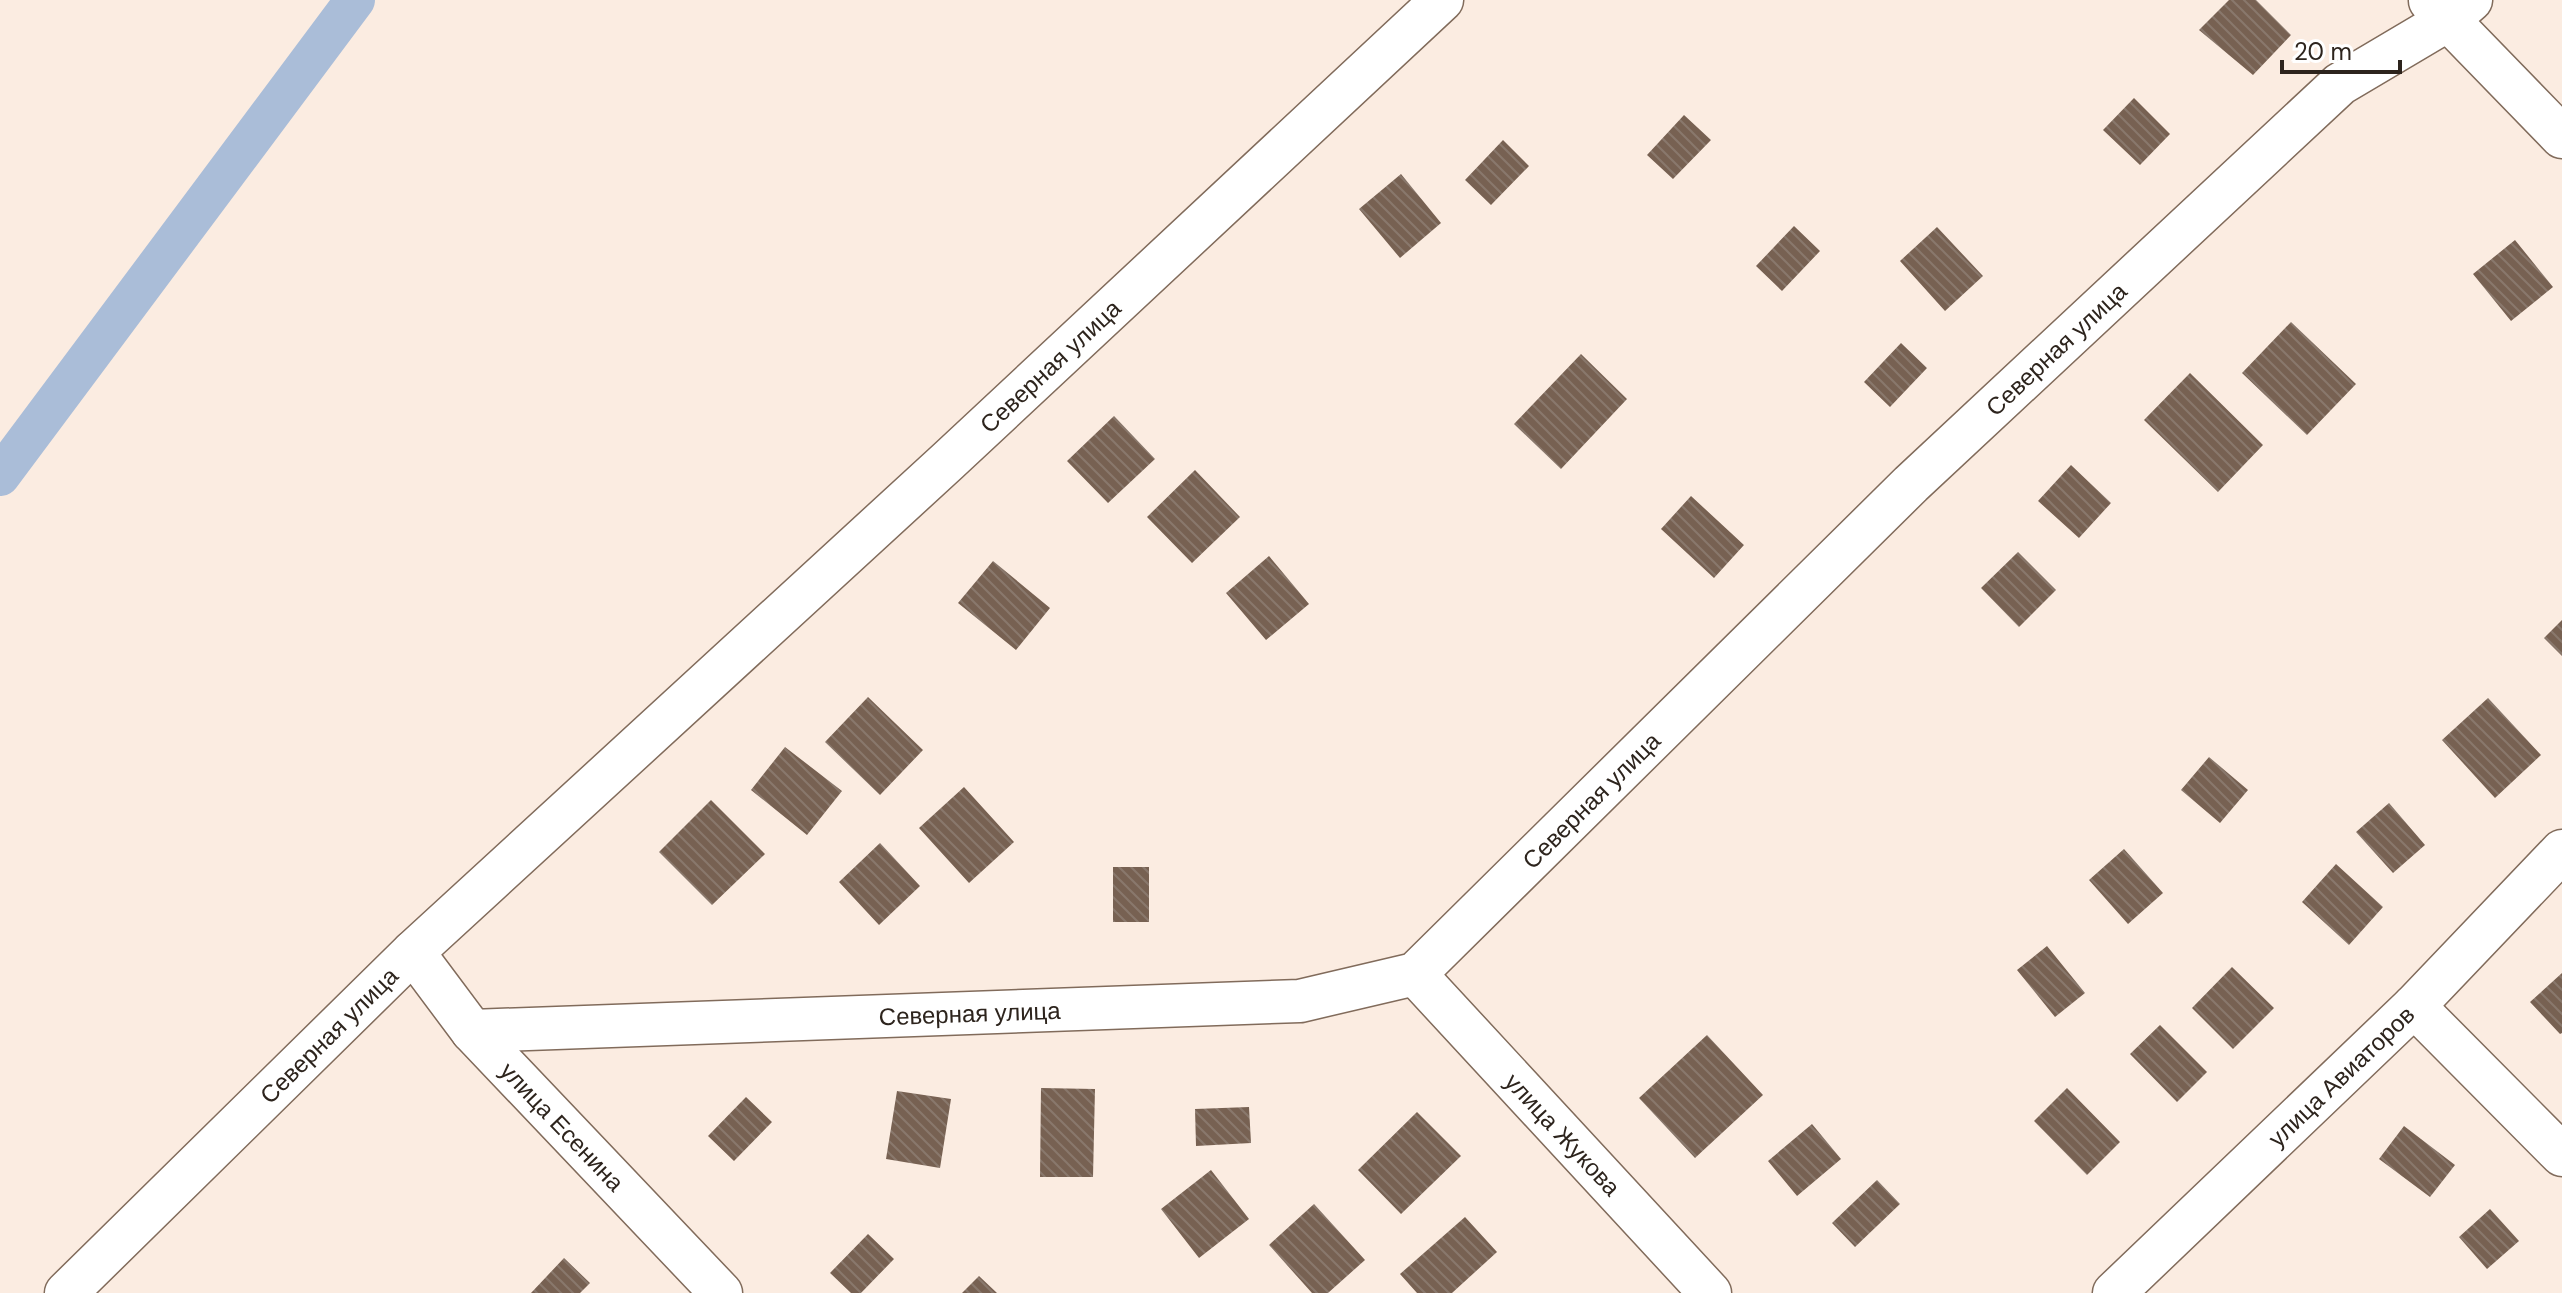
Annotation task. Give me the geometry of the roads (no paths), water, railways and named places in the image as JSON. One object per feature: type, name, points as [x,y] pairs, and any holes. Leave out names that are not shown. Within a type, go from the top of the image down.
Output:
[{"type":"street","name":"Северная улица","points":[[66,1293],[413,952],[960,450],[1442,0]]},
{"type":"street","name":"Северная улица","points":[[472,1031],[1300,1001],[1415,974],[1911,484],[2340,84],[2449,7]]},
{"type":"street","points":[[2449,7],[2562,137]]},
{"type":"street","name":"улица Авиаторов","points":[[2114,1293],[2414,1006],[2562,851]]},
{"type":"street","name":"улица Есенина","points":[[413,952],[472,1031],[721,1293]]},
{"type":"street","name":"улица Жукова","points":[[1415,974],[1710,1293]]},
{"type":"street","points":[[2414,1006],[2562,1155]]},
{"type":"waterway","points":[[0,476],[355,0]]}]
